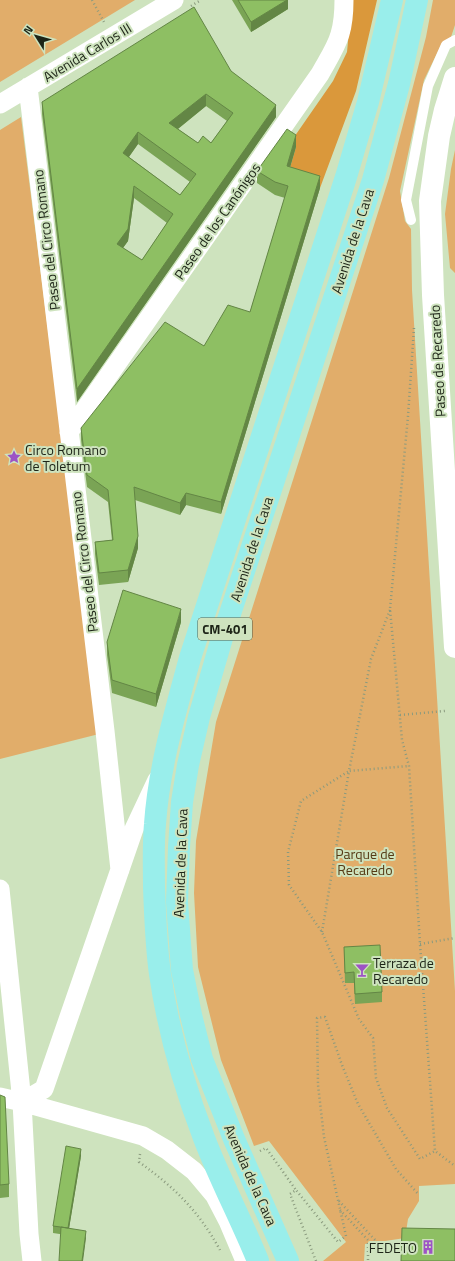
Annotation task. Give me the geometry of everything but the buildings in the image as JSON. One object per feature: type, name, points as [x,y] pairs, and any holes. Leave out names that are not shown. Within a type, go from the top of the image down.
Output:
[{"type":"main road","name":"Avenida de la Cava","points":[[258,1261],[204,1138],[189,1096],[167,1011],[160,974],[155,929],[155,824],[162,770],[171,726],[190,658],[346,177],[368,102],[392,0]]},
{"type":"main road","name":"Avenida de la Cava","points":[[288,1261],[234,1139],[202,1059],[191,1015],[182,970],[177,902],[182,802],[188,765],[196,731],[222,638],[373,180],[399,84],[417,0]]},
{"type":"street","name":"Avenida Carlos III","points":[[0,104],[174,0]]},
{"type":"street","name":"Paseo de los Canónigos","points":[[69,432],[320,74],[334,50],[340,34],[344,12],[344,0]]},
{"type":"street","name":"Paseo de Recaredo","points":[[455,78],[439,136],[430,201],[434,303],[455,647]]},
{"type":"street","name":"Paseo del Circo Romano","points":[[28,88],[104,723],[120,870]]},
{"type":"street","points":[[22,1102],[44,1089],[134,829],[162,770]]},
{"type":"street","points":[[0,889],[22,1102],[28,1234],[32,1261]]},
{"type":"street","points":[[0,1097],[143,1136],[167,1150],[194,1171],[215,1196],[228,1221],[245,1261]]},
{"type":"lane","points":[[411,220],[406,200],[428,86],[446,45],[455,40]]},
{"type":"path","points":[[92,0],[112,36]]},
{"type":"path","points":[[415,327],[390,609],[402,740],[408,766],[435,1151],[455,1166]]},
{"type":"path","points":[[322,932],[349,771],[371,659],[390,609]]},
{"type":"path","points":[[400,715],[445,711]]},
{"type":"path","points":[[408,766],[349,771],[301,801],[288,852],[289,885],[322,932],[359,1019],[373,1038],[376,1078],[387,1108],[420,1159],[435,1151]]},
{"type":"path","points":[[420,944],[455,938]]},
{"type":"path","points":[[266,1148],[296,1190],[338,1242],[346,1236],[324,1137],[318,1085],[317,1018],[325,1017],[342,1066],[362,1110],[396,1169],[419,1194]]},
{"type":"path","points":[[143,1136],[138,1162],[172,1187],[183,1198],[203,1222],[222,1255]]},
{"type":"path","points":[[296,1190],[290,1194],[316,1261]]},
{"type":"path","points":[[338,1200],[376,1241]]},
{"type":"path","points":[[340,1209],[368,1240],[368,1261]]},
{"type":"green space","points":[[0,0],[135,0],[0,82]]},
{"type":"green space","name":"Parque de Recaredo","points":[[433,0],[455,0],[455,25],[451,37],[442,43],[424,80],[400,191],[405,221],[411,229],[412,290],[455,991],[455,1184],[419,1186],[419,1201],[408,1219],[405,1238],[365,1244],[364,1261],[323,1261],[346,1242],[269,1141],[254,1146],[221,1060],[198,967],[194,893],[196,841],[216,722],[389,178],[426,37]]},
{"type":"green space","points":[[21,117],[99,734],[0,759],[0,130]]},
{"type":"green space","points":[[455,150],[455,273],[450,268],[445,214]]},
{"type":"shaded area","points":[[352,0],[377,0],[356,91],[320,188],[287,178],[296,147],[290,143],[333,81],[347,52]]},
{"type":"place","name":"Circo Romano de Toletum","points":[[14,457]]},
{"type":"place","name":"Terraza de Recaredo","points":[[362,970]]},
{"type":"place","name":"FEDETO","points":[[428,1247]]}]
